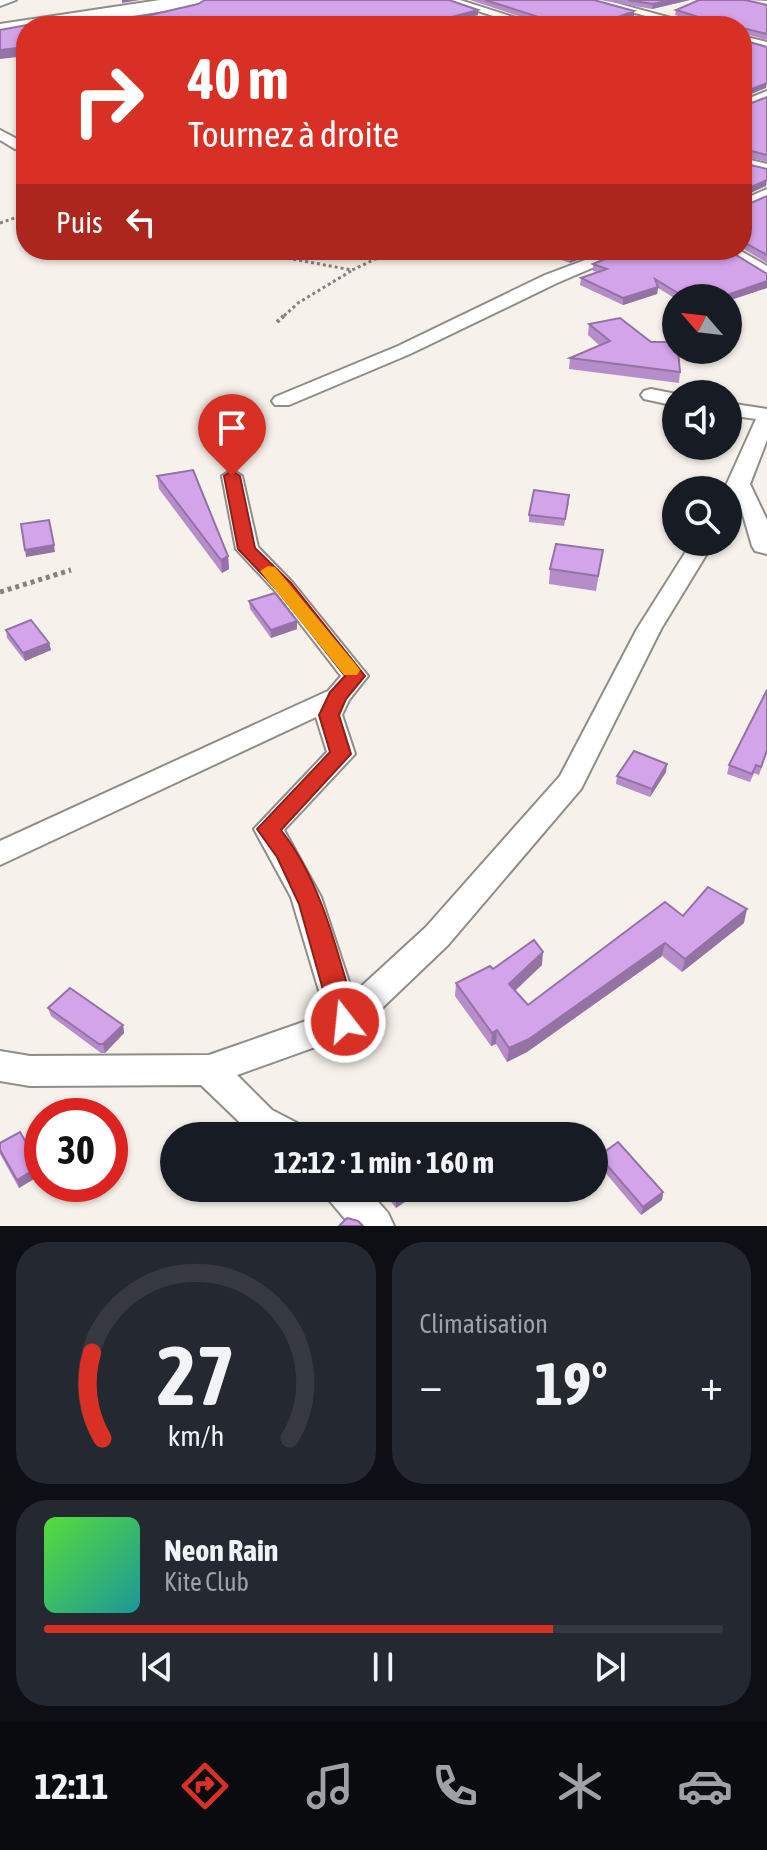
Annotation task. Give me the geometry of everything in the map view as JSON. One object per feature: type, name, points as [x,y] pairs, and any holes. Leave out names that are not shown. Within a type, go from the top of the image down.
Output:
[{"type":"highway","points":[[85,16],[198,0]]},
{"type":"street","points":[[0,3],[11,0]]},
{"type":"street","points":[[449,0],[500,16]]},
{"type":"street","points":[[593,0],[657,16],[680,8]]},
{"type":"street","points":[[749,0],[767,4]]},
{"type":"street","points":[[282,401],[404,350],[551,279],[600,260]]},
{"type":"street","points":[[745,260],[767,273]]},
{"type":"street","points":[[651,395],[662,397]]},
{"type":"street","points":[[741,476],[767,416],[742,412]]},
{"type":"street","points":[[232,476],[247,549],[284,587],[355,676],[337,697],[329,715],[341,754],[268,829],[286,853],[310,904],[345,1022]]},
{"type":"street","points":[[742,494],[749,496],[750,507],[759,521],[761,538],[767,547]]},
{"type":"street","points":[[0,1066],[30,1071],[209,1070],[345,1022],[437,936],[571,782],[649,629],[694,556]]},
{"type":"street","points":[[0,854],[337,697]]},
{"type":"street","points":[[209,1070],[262,1122]]},
{"type":"street","points":[[354,1202],[375,1226]]},
{"type":"path","points":[[298,260],[352,270]]},
{"type":"path","points":[[277,322],[298,303],[374,260]]},
{"type":"path","points":[[0,592],[71,570]]},
{"type":"building","points":[[205,0],[449,0],[478,10],[456,16],[146,16]]},
{"type":"building","points":[[485,0],[594,0],[634,11],[621,16],[536,16]]},
{"type":"building","points":[[628,0],[670,0],[653,4]]},
{"type":"building","points":[[699,0],[745,0],[767,5],[767,34],[752,30],[752,16],[696,16],[676,10]]},
{"type":"building","points":[[16,27],[16,48],[0,50],[0,30]]},
{"type":"building","points":[[752,43],[767,47],[767,83],[752,89]]},
{"type":"building","points":[[767,97],[767,155],[752,151],[752,103]]},
{"type":"building","points":[[752,165],[767,169],[767,180],[752,187]]},
{"type":"building","points":[[767,196],[767,255],[752,247],[752,203]]},
{"type":"building","points":[[603,260],[744,260],[767,274],[767,281],[742,290],[742,284],[663,284],[655,279],[658,287],[623,298],[581,278],[607,269],[593,264]]},
{"type":"building","points":[[620,318],[651,342],[662,342],[662,364],[679,364],[680,372],[570,358],[610,341],[589,324]]},
{"type":"building","points":[[193,470],[228,556],[221,560],[157,476]]},
{"type":"building","points":[[534,490],[569,495],[565,519],[529,515]]},
{"type":"building","points":[[49,520],[54,545],[25,550],[21,524]]},
{"type":"building","points":[[556,544],[603,550],[598,576],[550,569]]},
{"type":"building","points":[[275,593],[297,621],[271,630],[249,601]]},
{"type":"building","points":[[31,620],[49,643],[23,653],[6,630]]},
{"type":"building","points":[[767,690],[767,750],[761,767],[756,765],[752,774],[729,765]]},
{"type":"building","points":[[634,751],[667,764],[652,789],[617,776]]},
{"type":"building","points":[[708,887],[747,909],[685,959],[665,943],[529,1039],[509,1048],[497,1030],[492,1033],[456,983],[490,966],[493,969],[534,940],[543,952],[509,984],[528,1005],[665,902],[683,916]]},
{"type":"building","points":[[70,988],[123,1025],[103,1044],[48,1008]]},
{"type":"building","points":[[20,1132],[24,1139],[24,1176],[17,1180],[0,1150],[0,1143]]},
{"type":"building","points":[[618,1142],[663,1192],[643,1207],[608,1166],[608,1149]]},
{"type":"building","points":[[347,1218],[358,1221],[363,1226],[339,1226]]},
{"type":"slow traffic","points":[[268,571],[350,670]]},
{"type":"route","points":[[232,476],[247,549],[284,587],[355,676],[337,697],[329,715],[341,754],[268,829],[286,853],[310,904],[345,1022]]}]
